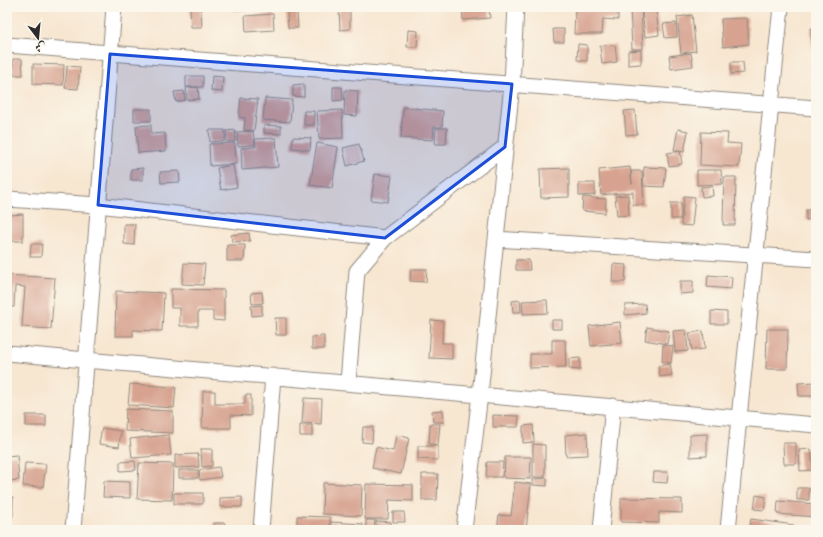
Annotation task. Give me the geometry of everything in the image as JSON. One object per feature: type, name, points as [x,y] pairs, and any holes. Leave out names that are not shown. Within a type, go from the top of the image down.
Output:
[{"type":"street","points":[[73,530],[114,7]]},
{"type":"street","points":[[464,530],[506,146],[512,84],[516,7]]},
{"type":"street","points":[[728,530],[781,7]]},
{"type":"street","points":[[7,45],[816,108]]},
{"type":"street","points":[[348,382],[357,271],[385,238],[506,146]]},
{"type":"street","points":[[7,199],[98,205],[385,238]]},
{"type":"street","points":[[496,238],[816,259]]},
{"type":"street","points":[[7,353],[348,382],[816,425]]},
{"type":"street","points":[[261,530],[274,376]]},
{"type":"street","points":[[601,530],[613,406]]},
{"type":"highlighted area","points":[[110,54],[512,84],[505,147],[385,238],[98,205]]},
{"type":"building","points":[[190,7],[201,7],[202,27],[191,27]]},
{"type":"building","points":[[234,7],[247,7],[247,10],[234,10]]},
{"type":"building","points":[[339,7],[350,7],[350,29],[340,30]]},
{"type":"building","points":[[462,7],[489,7],[490,18],[463,20]]},
{"type":"building","points":[[594,7],[618,7],[618,20],[603,19],[602,34],[574,34],[575,9],[594,10]]},
{"type":"building","points":[[630,7],[641,7],[643,49],[632,49]]},
{"type":"building","points":[[686,7],[696,7],[696,10],[685,10]]},
{"type":"building","points":[[656,10],[659,35],[645,37],[642,11]]},
{"type":"building","points":[[287,12],[297,12],[298,28],[288,28]]},
{"type":"building","points":[[273,14],[274,30],[246,32],[245,16]]},
{"type":"building","points":[[692,15],[696,51],[681,53],[677,17]]},
{"type":"building","points":[[747,18],[749,44],[723,47],[721,19]]},
{"type":"building","points":[[676,23],[677,37],[665,38],[663,24]]},
{"type":"building","points":[[811,28],[816,28],[816,47],[812,48]]},
{"type":"building","points":[[553,29],[564,29],[564,42],[554,42]]},
{"type":"building","points":[[408,30],[418,31],[417,47],[407,47]]},
{"type":"building","points":[[578,44],[587,45],[587,61],[577,60]]},
{"type":"building","points":[[615,45],[617,62],[602,64],[600,46]]},
{"type":"building","points":[[641,50],[641,64],[628,65],[628,51]]},
{"type":"building","points":[[691,53],[693,66],[671,69],[669,56]]},
{"type":"building","points":[[13,59],[22,59],[23,75],[13,75]]},
{"type":"building","points":[[731,62],[743,62],[744,73],[731,74]]},
{"type":"building","points":[[33,64],[64,65],[63,85],[33,84]]},
{"type":"building","points":[[67,66],[80,67],[78,89],[65,88]]},
{"type":"building","points":[[186,76],[203,76],[203,87],[186,87]]},
{"type":"building","points":[[212,76],[223,77],[222,92],[211,91]]},
{"type":"building","points":[[304,84],[304,97],[293,96],[293,85]]},
{"type":"building","points":[[198,87],[199,99],[187,100],[186,88]]},
{"type":"building","points":[[333,87],[342,87],[343,100],[333,101]]},
{"type":"building","points":[[345,90],[358,91],[357,116],[344,115]]},
{"type":"building","points":[[184,91],[185,100],[176,102],[174,92]]},
{"type":"building","points":[[241,98],[258,99],[254,131],[244,130],[245,118],[239,117]]},
{"type":"building","points":[[265,98],[292,100],[290,122],[263,120]]},
{"type":"building","points":[[403,107],[443,111],[442,127],[434,127],[433,140],[401,138]]},
{"type":"building","points":[[134,109],[151,109],[151,121],[134,121]]},
{"type":"building","points":[[342,110],[343,138],[319,139],[317,111]]},
{"type":"building","points":[[635,110],[637,134],[626,135],[624,111]]},
{"type":"building","points":[[304,111],[314,111],[314,125],[304,125]]},
{"type":"building","points":[[151,125],[151,134],[165,133],[166,151],[138,153],[136,126]]},
{"type":"building","points":[[264,125],[281,126],[281,134],[264,133]]},
{"type":"building","points":[[436,128],[447,128],[446,144],[435,144]]},
{"type":"building","points":[[678,129],[688,131],[684,152],[674,150]]},
{"type":"building","points":[[209,130],[225,130],[225,141],[210,142]]},
{"type":"building","points":[[235,130],[236,141],[227,142],[226,131]]},
{"type":"building","points":[[253,131],[255,145],[238,146],[237,132]]},
{"type":"building","points":[[701,132],[728,133],[727,143],[741,144],[739,167],[700,165]]},
{"type":"building","points":[[293,137],[311,138],[310,150],[292,148]]},
{"type":"building","points":[[276,138],[278,167],[242,170],[241,148],[256,147],[255,139]]},
{"type":"building","points":[[235,143],[236,164],[210,166],[209,144]]},
{"type":"building","points":[[317,143],[338,147],[332,188],[310,185]]},
{"type":"building","points":[[359,144],[364,161],[347,166],[343,148]]},
{"type":"building","points":[[680,151],[682,164],[669,166],[667,153]]},
{"type":"building","points":[[233,165],[237,187],[221,190],[217,168]]},
{"type":"building","points":[[630,167],[632,184],[631,171],[642,171],[644,205],[633,205],[633,192],[601,195],[599,170]]},
{"type":"building","points":[[644,167],[666,168],[664,187],[643,186]]},
{"type":"building","points":[[143,168],[143,180],[131,180],[131,169]]},
{"type":"building","points":[[569,168],[569,197],[541,198],[540,169]]},
{"type":"building","points":[[697,170],[721,170],[722,184],[697,185]]},
{"type":"building","points":[[179,171],[180,182],[161,183],[160,172]]},
{"type":"building","points":[[375,174],[392,176],[388,202],[371,200]]},
{"type":"building","points":[[724,177],[736,177],[735,225],[723,225]]},
{"type":"building","points":[[579,183],[595,183],[595,195],[579,196]]},
{"type":"building","points":[[712,186],[713,196],[702,197],[701,187]]},
{"type":"building","points":[[628,195],[629,215],[617,216],[615,196]]},
{"type":"building","points":[[684,196],[695,197],[692,226],[681,225]]},
{"type":"building","points":[[583,197],[606,199],[605,213],[582,211]]},
{"type":"building","points":[[671,203],[681,203],[681,219],[671,219]]},
{"type":"building","points":[[806,210],[816,210],[816,219],[806,220]]},
{"type":"building","points":[[7,214],[23,214],[23,241],[11,241],[10,225],[7,225]]},
{"type":"building","points":[[124,224],[135,224],[134,245],[124,244]]},
{"type":"building","points":[[249,233],[250,241],[232,242],[231,235]]},
{"type":"building","points":[[31,244],[42,244],[41,257],[30,257]]},
{"type":"building","points":[[227,245],[245,245],[244,261],[227,261]]},
{"type":"building","points":[[516,260],[529,260],[530,270],[516,270]]},
{"type":"building","points":[[184,263],[205,264],[203,285],[182,284]]},
{"type":"building","points":[[613,264],[626,265],[625,282],[612,282]]},
{"type":"building","points":[[411,269],[427,269],[426,282],[410,281]]},
{"type":"building","points":[[7,275],[55,278],[51,329],[22,327],[25,287],[15,286],[14,307],[7,307]]},
{"type":"building","points":[[708,275],[732,277],[731,289],[707,287]]},
{"type":"building","points":[[680,281],[693,281],[693,293],[680,294]]},
{"type":"building","points":[[171,289],[224,290],[224,321],[213,320],[213,311],[198,311],[198,326],[180,326],[180,308],[171,308]]},
{"type":"building","points":[[116,291],[164,293],[162,331],[133,330],[133,336],[115,336]]},
{"type":"building","points":[[262,292],[263,303],[252,304],[251,293]]},
{"type":"building","points":[[520,300],[521,312],[513,312],[512,301]]},
{"type":"building","points":[[547,300],[548,313],[523,314],[522,301]]},
{"type":"building","points":[[645,304],[646,313],[625,315],[625,305]]},
{"type":"building","points":[[262,305],[262,315],[252,316],[251,306]]},
{"type":"building","points":[[711,311],[727,312],[727,324],[711,324]]},
{"type":"building","points":[[275,318],[286,318],[286,335],[276,335]]},
{"type":"building","points":[[431,320],[443,321],[442,343],[452,343],[452,359],[429,358]]},
{"type":"building","points":[[552,320],[562,320],[562,329],[552,329]]},
{"type":"building","points":[[620,322],[622,343],[591,346],[589,326]]},
{"type":"building","points":[[647,327],[669,331],[667,344],[645,340]]},
{"type":"building","points":[[767,329],[788,329],[787,369],[766,369]]},
{"type":"building","points":[[686,330],[688,351],[675,352],[673,331]]},
{"type":"building","points":[[703,331],[705,349],[692,350],[689,333]]},
{"type":"building","points":[[324,336],[324,349],[312,349],[312,337]]},
{"type":"building","points":[[552,340],[565,340],[566,367],[530,368],[530,354],[552,354]]},
{"type":"building","points":[[663,345],[673,346],[671,363],[662,362]]},
{"type":"building","points":[[580,358],[580,370],[569,369],[569,359]]},
{"type":"building","points":[[670,364],[672,375],[660,377],[658,366]]},
{"type":"building","points":[[816,382],[816,396],[799,396],[798,383]]},
{"type":"building","points":[[130,384],[176,387],[174,408],[128,405]]},
{"type":"building","points":[[203,391],[215,391],[215,404],[245,404],[245,395],[251,395],[251,416],[231,415],[231,428],[202,428]]},
{"type":"building","points":[[304,398],[322,399],[321,424],[302,423]]},
{"type":"building","points":[[126,409],[173,411],[173,433],[125,431]]},
{"type":"building","points":[[443,410],[444,422],[433,422],[432,411]]},
{"type":"building","points":[[26,415],[46,415],[46,426],[26,426]]},
{"type":"building","points":[[493,415],[519,416],[518,427],[493,427]]},
{"type":"building","points":[[430,424],[440,424],[438,445],[429,444]]},
{"type":"building","points":[[300,425],[312,425],[312,436],[300,436]]},
{"type":"building","points":[[533,425],[534,442],[523,443],[523,426]]},
{"type":"building","points":[[363,427],[373,427],[372,443],[362,442]]},
{"type":"building","points":[[102,428],[121,431],[119,447],[99,444]]},
{"type":"building","points":[[587,433],[588,455],[566,456],[565,435]]},
{"type":"building","points":[[707,434],[707,456],[690,457],[690,435]]},
{"type":"building","points":[[169,435],[171,455],[132,458],[130,439]]},
{"type":"building","points":[[396,435],[409,438],[401,474],[372,468],[376,447],[393,451]]},
{"type":"building","points":[[783,443],[796,443],[796,464],[784,464]]},
{"type":"building","points":[[533,444],[545,445],[545,477],[533,477]]},
{"type":"building","points":[[418,446],[438,446],[438,460],[418,459]]},
{"type":"building","points":[[201,449],[212,449],[212,466],[202,467]]},
{"type":"building","points":[[811,449],[813,470],[800,471],[799,450]]},
{"type":"building","points":[[198,454],[199,467],[175,468],[175,455]]},
{"type":"building","points":[[17,455],[19,480],[7,481],[7,456]]},
{"type":"building","points":[[505,457],[531,457],[530,479],[504,478]]},
{"type":"building","points":[[135,461],[136,470],[120,471],[120,462]]},
{"type":"building","points":[[487,462],[503,462],[502,477],[486,477]]},
{"type":"building","points":[[25,463],[46,464],[43,487],[23,486]]},
{"type":"building","points":[[139,463],[173,464],[172,500],[137,499]]},
{"type":"building","points":[[219,467],[221,477],[200,480],[199,470]]},
{"type":"building","points":[[179,470],[198,470],[198,478],[179,478]]},
{"type":"building","points":[[654,472],[668,472],[667,483],[653,482]]},
{"type":"building","points":[[422,474],[438,474],[437,500],[422,500]]},
{"type":"building","points":[[547,478],[547,486],[533,485],[533,479]]},
{"type":"building","points":[[104,481],[130,482],[130,498],[103,497]]},
{"type":"building","points":[[515,482],[531,484],[526,530],[497,530],[499,515],[511,516]]},
{"type":"building","points":[[323,483],[362,485],[361,516],[322,514]]},
{"type":"building","points":[[366,484],[413,485],[413,501],[389,500],[388,519],[365,519]]},
{"type":"building","points":[[797,488],[809,488],[809,500],[797,500]]},
{"type":"building","points":[[174,493],[203,493],[203,504],[174,504]]},
{"type":"building","points":[[756,495],[766,497],[764,510],[754,509]]},
{"type":"building","points":[[7,497],[13,497],[12,518],[7,518]]},
{"type":"building","points":[[242,497],[242,507],[220,507],[220,498]]},
{"type":"building","points":[[621,498],[682,499],[682,513],[659,512],[659,523],[621,522]]},
{"type":"building","points":[[778,501],[816,504],[816,517],[777,514]]},
{"type":"building","points":[[393,512],[404,512],[405,522],[393,522]]},
{"type":"building","points":[[297,516],[330,517],[330,530],[297,530]]},
{"type":"building","points":[[751,519],[794,525],[793,530],[749,530]]},
{"type":"building","points":[[366,520],[375,520],[374,530],[366,530]]},
{"type":"building","points":[[376,521],[391,522],[391,530],[376,530]]},
{"type":"building","points":[[331,522],[363,524],[362,530],[331,530]]},
{"type":"building","points":[[214,523],[225,523],[224,530],[214,530]]}]
